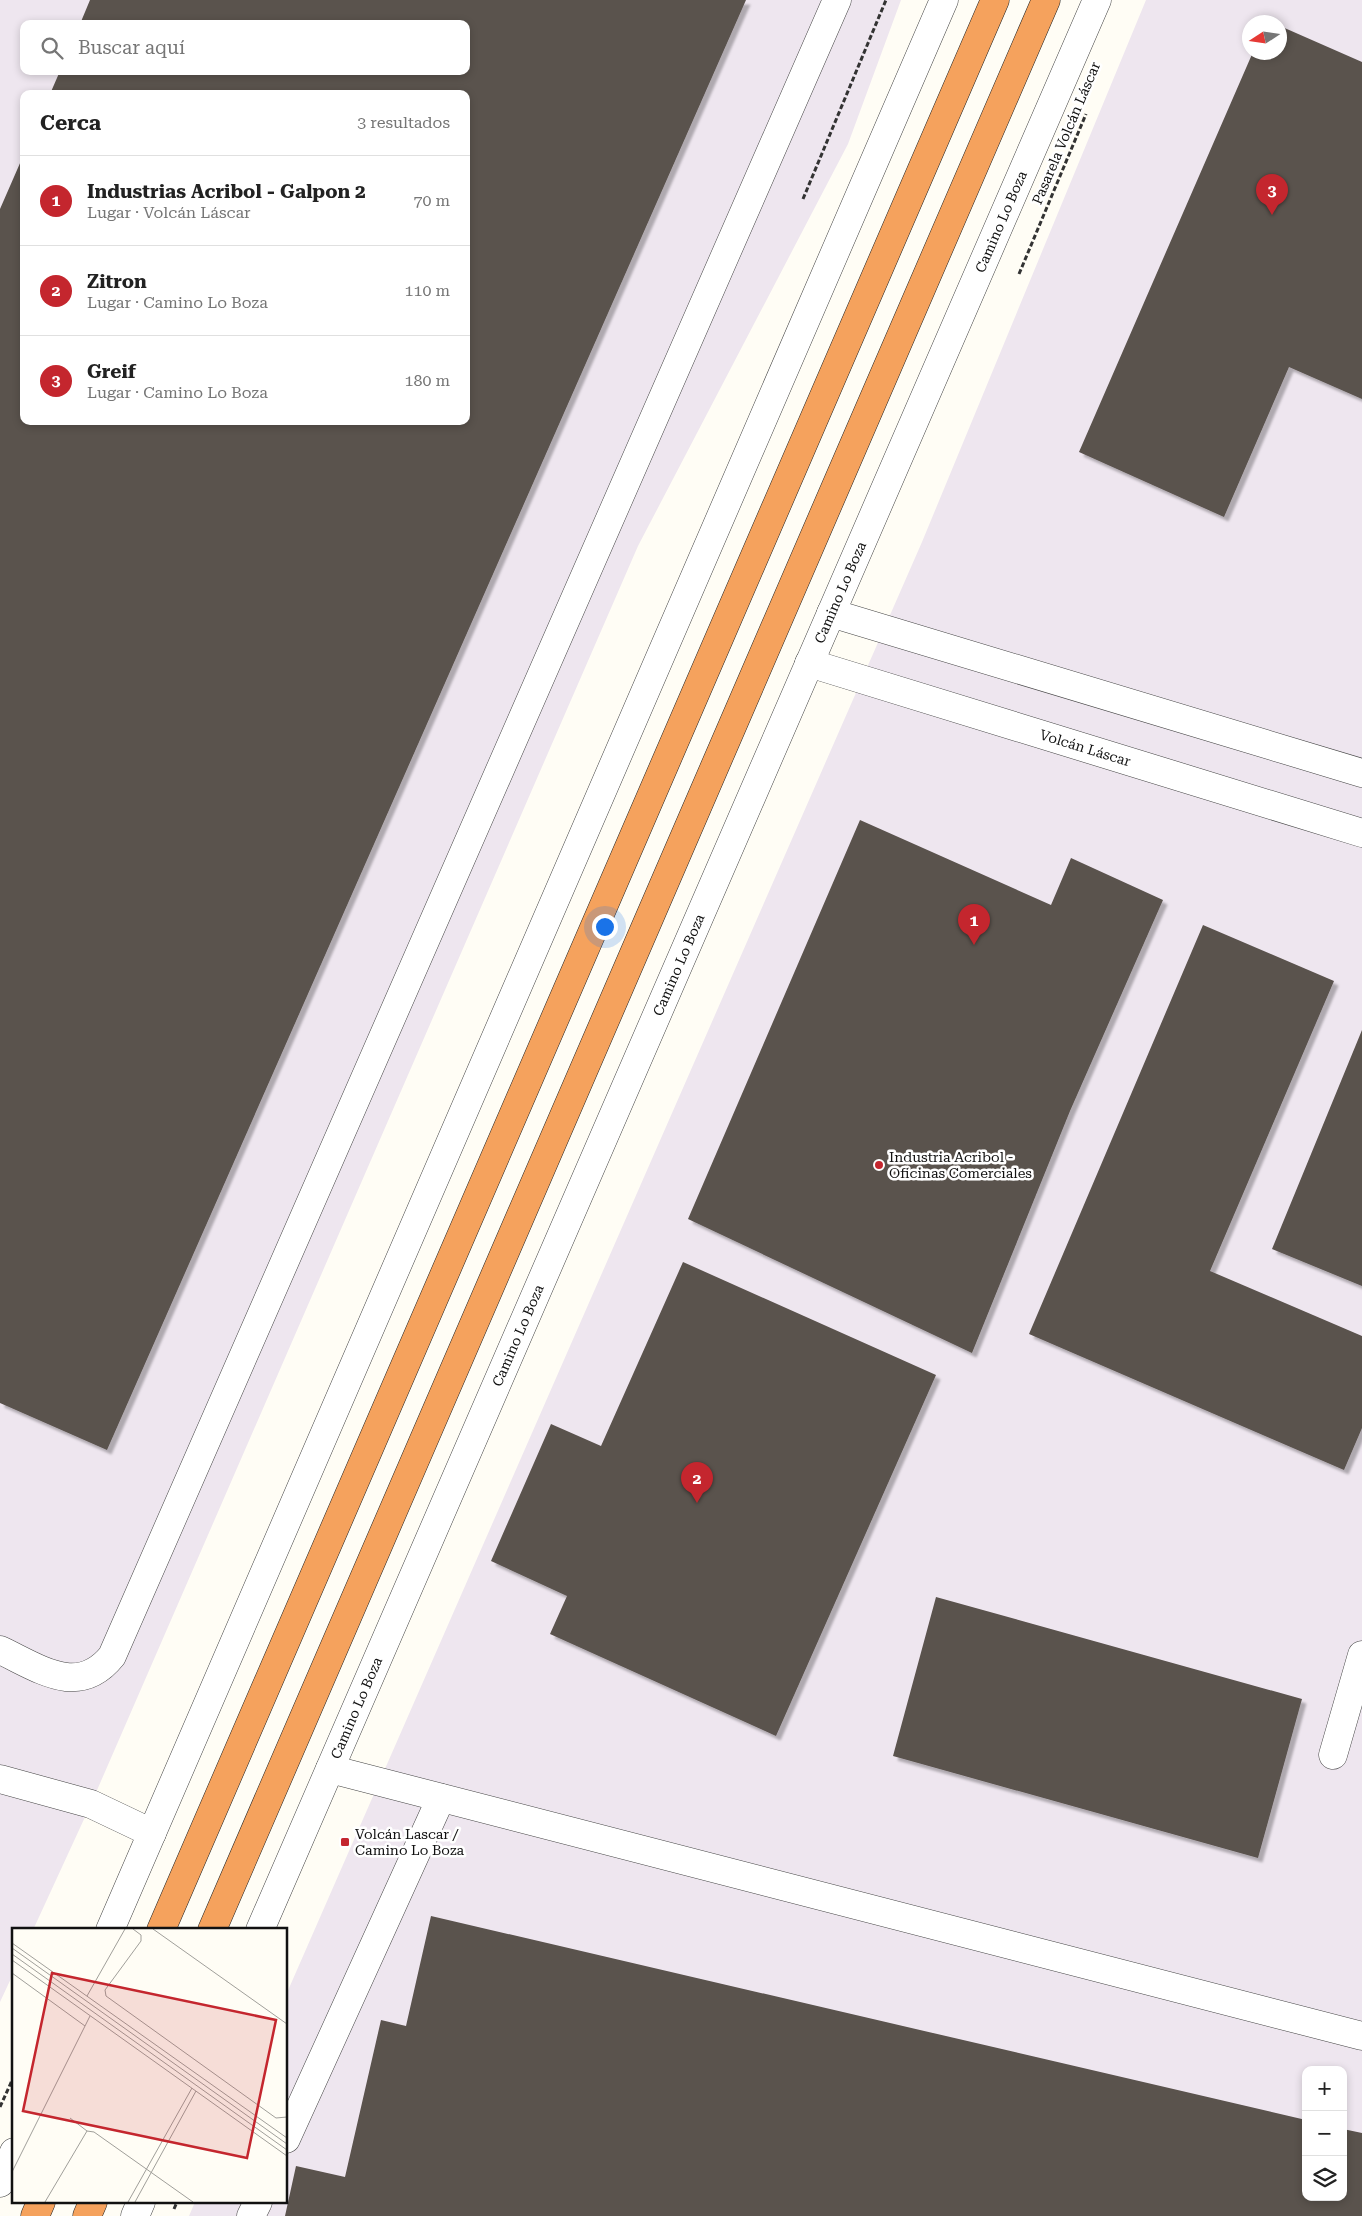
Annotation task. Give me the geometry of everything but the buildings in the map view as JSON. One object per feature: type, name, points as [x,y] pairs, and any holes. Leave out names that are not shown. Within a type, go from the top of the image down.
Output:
[{"type":"highway","points":[[162,1928],[995,0]]},
{"type":"highway","points":[[213,1928],[1046,0]]},
{"type":"highway","points":[[35,2216],[40,2204]]},
{"type":"highway","points":[[87,2216],[92,2204]]},
{"type":"street","points":[[0,1650],[58,1676],[69,1678],[92,1674],[103,1667],[112,1656],[837,0]]},
{"type":"street","points":[[111,1928],[944,0]]},
{"type":"street","name":"Camino Lo Boza","points":[[261,1928],[1098,0]]},
{"type":"street","points":[[831,613],[1362,773]]},
{"type":"street","name":"Volcán Láscar","points":[[809,663],[1362,832]]},
{"type":"street","points":[[1333,1755],[1362,1655]]},
{"type":"street","points":[[330,1769],[1362,2036]]},
{"type":"street","points":[[0,1779],[91,1804],[152,1832]]},
{"type":"street","points":[[288,2135],[441,1798]]},
{"type":"street","points":[[0,2183],[12,2156]]},
{"type":"street","points":[[135,2216],[140,2204]]},
{"type":"street","points":[[251,2216],[257,2204]]},
{"type":"path","points":[[804,199],[886,0]]},
{"type":"path","name":"Pasarela Volcán Láscar","points":[[1019,274],[1088,110]]},
{"type":"path","points":[[0,2107],[12,2080]]},
{"type":"shaded area","points":[[0,0],[901,0],[848,144],[638,546],[91,1804],[34,1928],[12,1928],[12,1976],[0,2002]]},
{"type":"shaded area","points":[[1146,0],[1362,0],[1362,2216],[189,2216],[194,2204],[288,2204],[288,1990],[922,542]]},
{"type":"place","name":"Greif","points":[[1272,215]]},
{"type":"place","name":"Industrias Acribol - Galpon 2","points":[[974,945]]},
{"type":"place","name":"Industria Acribol - Oficinas Comerciales","points":[[879,1165]]},
{"type":"place","name":"Zitron","points":[[697,1503]]},
{"type":"place","name":"Volcán Lascar / Camino Lo Boza","points":[[345,1842]]}]
